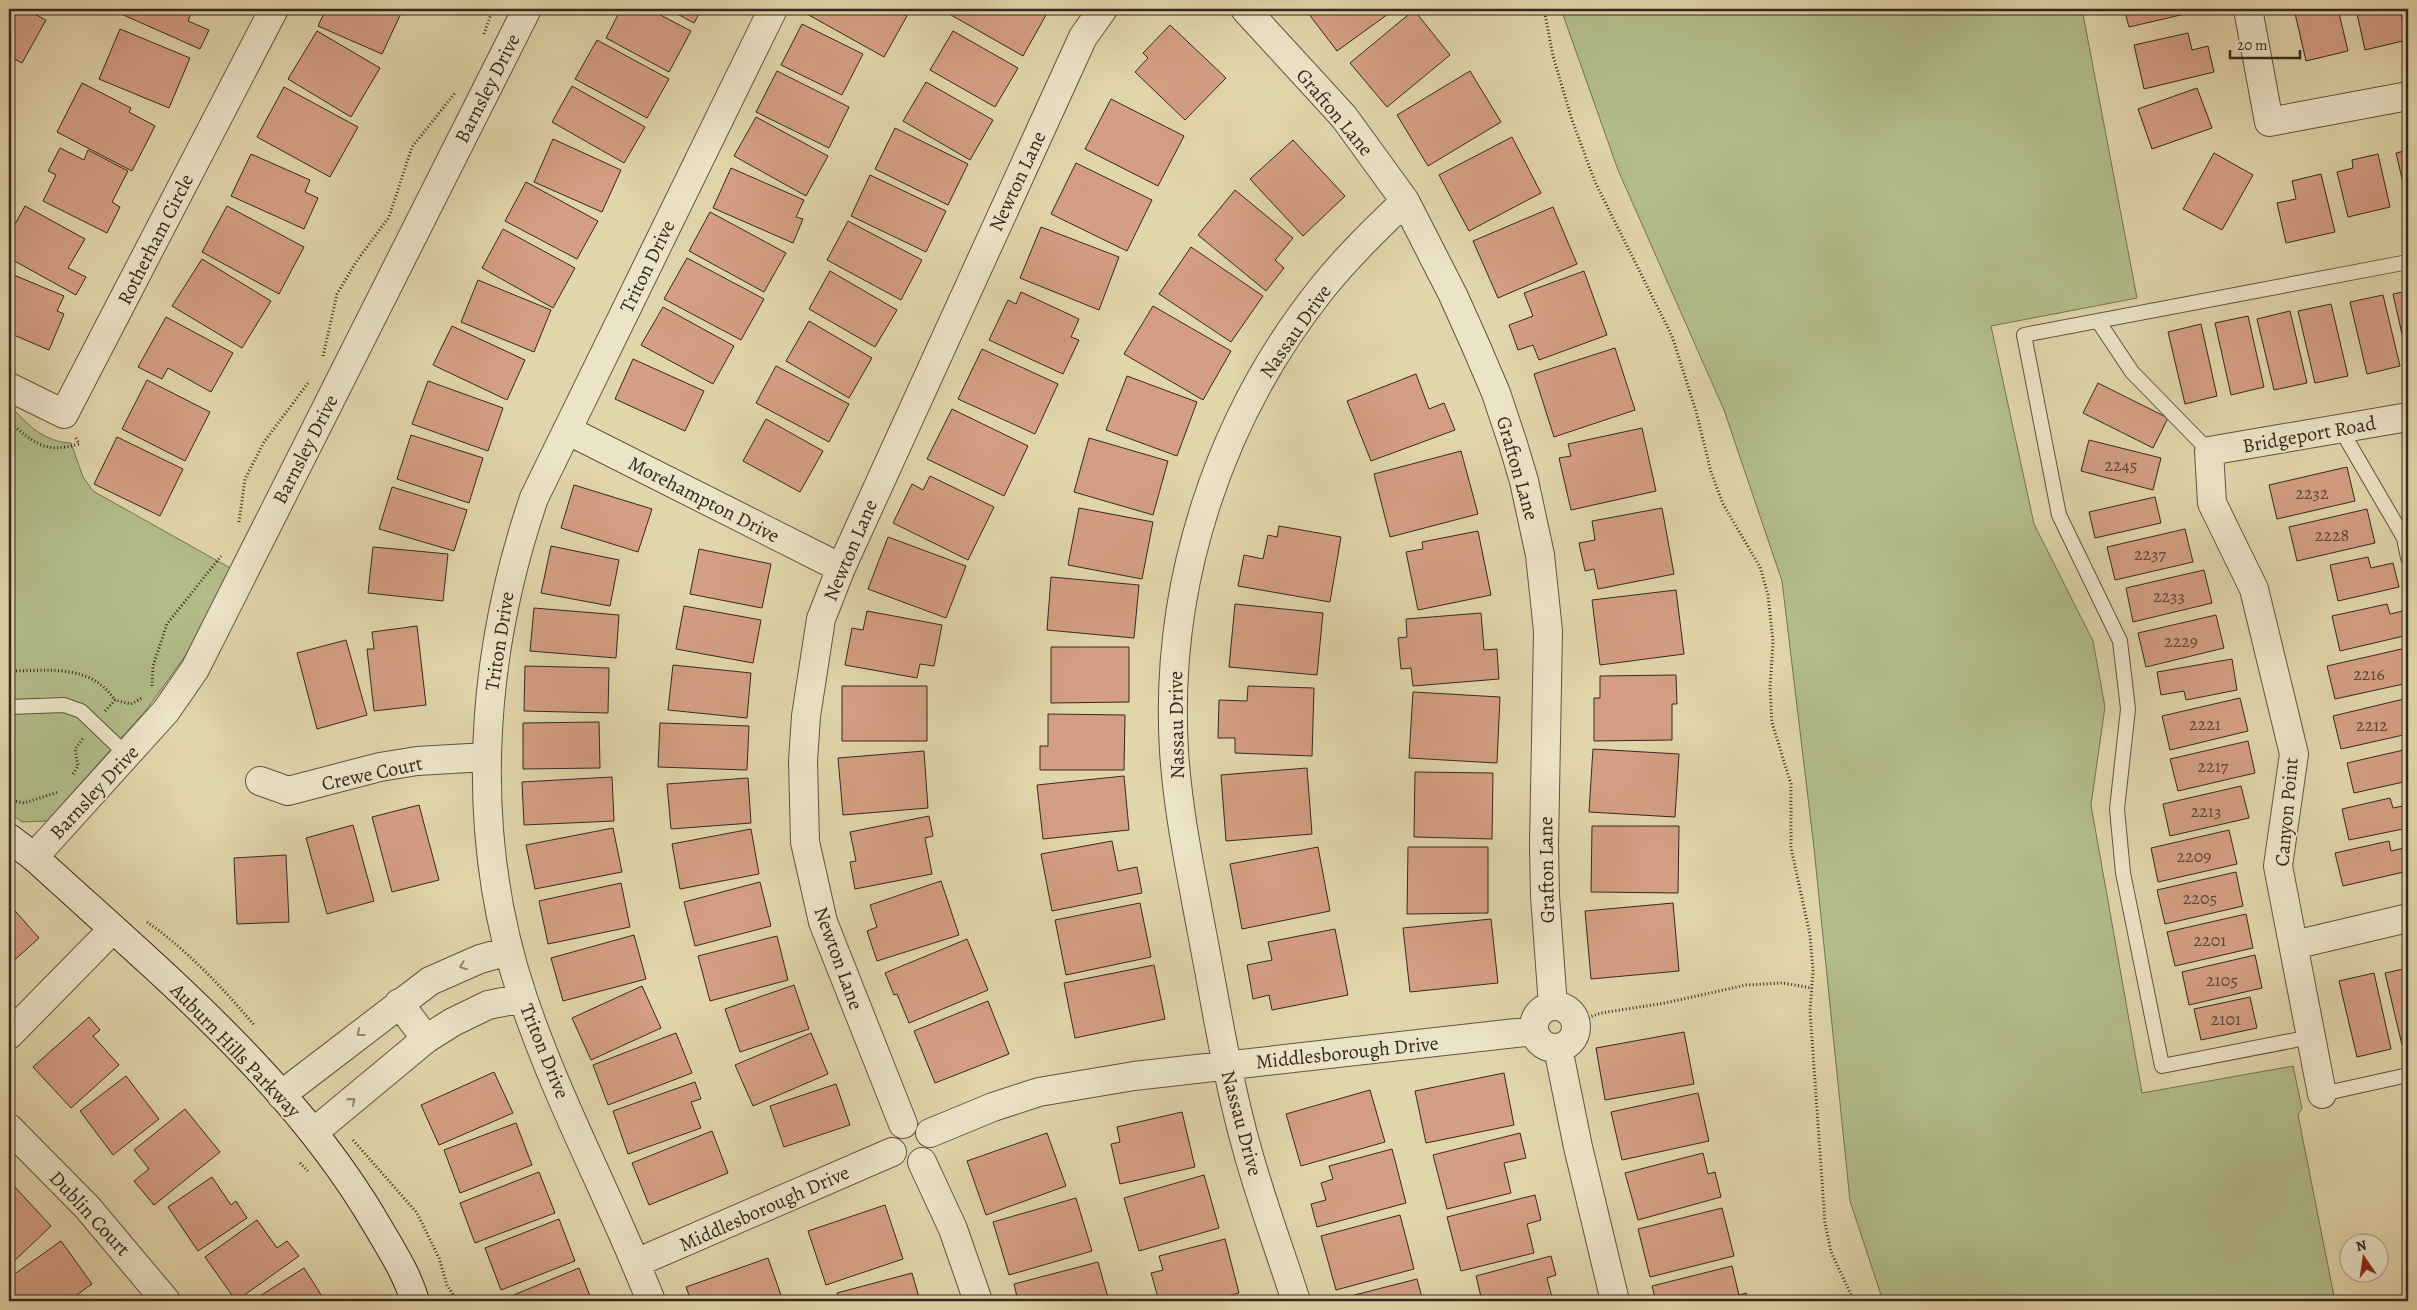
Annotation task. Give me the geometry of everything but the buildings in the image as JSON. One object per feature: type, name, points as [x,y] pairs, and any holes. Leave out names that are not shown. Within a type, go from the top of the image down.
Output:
[{"type":"street","name":"Rotherham Circle","points":[[9,387],[64,414],[274,9]]},
{"type":"street","name":"Barnsley Drive","points":[[34,857],[128,756],[166,711],[195,669],[218,628],[246,567],[527,9]]},
{"type":"street","name":"Triton Drive","points":[[651,1301],[546,1061],[523,998],[509,951],[495,890],[489,850],[486,757],[494,657],[512,567],[534,498],[773,9]]},
{"type":"street","name":"Newton Lane","points":[[903,1124],[823,922],[805,842],[803,761],[807,708],[821,619],[841,568],[1083,37],[1102,9]]},
{"type":"street","name":"Grafton Lane","points":[[1246,9],[1344,117],[1405,201],[1454,295],[1496,393],[1524,481],[1537,536],[1548,631],[1545,866],[1553,1006]]},
{"type":"street","points":[[2248,9],[2269,122],[2408,96]]},
{"type":"street","name":"Nassau Drive","points":[[1296,1301],[1247,1149],[1227,1065],[1184,834],[1175,768],[1172,709],[1174,668],[1185,585],[1196,537],[1219,465],[1258,383],[1275,354],[1324,286],[1351,255],[1405,201]]},
{"type":"street","name":"Bridgeport Road","points":[[2209,451],[2408,417]]},
{"type":"street","name":"Morehampton Drive","points":[[567,430],[841,568]]},
{"type":"street","name":"Canyon Point","points":[[2209,451],[2212,503],[2254,589],[2294,754],[2278,866],[2322,1094]]},
{"type":"street","name":"Crewe Court","points":[[260,781],[288,791],[380,766],[417,761],[486,757]]},
{"type":"street","name":"Auburn Hills Parkway","points":[[9,838],[34,857],[199,1009],[314,1132],[362,1200],[408,1280],[415,1301]]},
{"type":"street","points":[[2294,946],[2408,918]]},
{"type":"street","points":[[9,1035],[113,929]]},
{"type":"street","points":[[281,1095],[430,981],[454,969],[509,951]]},
{"type":"street","points":[[314,1132],[426,1040],[453,1022],[488,1005],[523,998]]},
{"type":"street","points":[[399,1003],[426,1040]]},
{"type":"street","points":[[1553,1006],[1568,1011],[1575,1022],[1574,1036],[1565,1046],[1558,1048],[1544,1046],[1538,1041],[1534,1031],[1534,1020],[1538,1014],[1543,1009],[1553,1006]]},
{"type":"street","name":"Middlesborough Drive","points":[[930,1133],[1039,1092],[1134,1076],[1534,1031]]},
{"type":"street","points":[[1558,1048],[1578,1147],[1615,1301]]},
{"type":"street","points":[[915,1123],[926,1128],[930,1133],[932,1139],[931,1152],[922,1162],[908,1165],[901,1163],[892,1152],[891,1138],[903,1124],[915,1123]]},
{"type":"street","name":"Dublin Court","points":[[9,1128],[87,1207],[166,1301]]},
{"type":"street","name":"Middlesborough Drive","points":[[636,1263],[892,1152]]},
{"type":"street","points":[[922,1162],[953,1229],[978,1301]]},
{"type":"lane","points":[[2311,1038],[2162,1066],[2123,873],[2117,809],[2128,709],[2120,641],[2058,516],[2024,335],[2408,262]]},
{"type":"lane","points":[[2098,321],[2132,372],[2209,451]]},
{"type":"lane","points":[[2340,428],[2404,538],[2408,558]]},
{"type":"lane","points":[[9,707],[64,705],[82,711],[128,756]]},
{"type":"lane","points":[[2322,1094],[2408,1075]]},
{"type":"path","points":[[482,39],[493,9]]},
{"type":"path","points":[[1544,9],[1569,111],[1596,182],[1672,336],[1696,411],[1711,472],[1722,504],[1760,567],[1768,595],[1773,642],[1770,687],[1772,723],[1791,784],[1792,848],[1810,935],[1813,971],[1810,1011],[1825,1223],[1831,1252],[1854,1301]]},
{"type":"path","points":[[321,362],[337,294],[356,262],[389,217],[412,147],[459,87]]},
{"type":"path","points":[[238,526],[245,479],[264,442],[312,377]]},
{"type":"path","points":[[9,671],[76,672],[106,687],[115,700],[131,704],[144,697],[152,688],[153,666],[167,624],[224,552]]},
{"type":"path","points":[[71,778],[78,766],[74,749],[115,700]]},
{"type":"path","points":[[9,800],[24,803],[61,790]]},
{"type":"path","points":[[1575,1022],[1601,1013],[1665,1003],[1746,985],[1783,983],[1812,988]]},
{"type":"path","points":[[348,1134],[416,1213],[438,1258],[447,1285],[457,1301]]},
{"type":"green space","points":[[1561,9],[2082,9],[2137,298],[1991,326],[2034,524],[2093,641],[2105,707],[2091,805],[2142,1093],[2293,1066],[2302,1108],[2298,1115],[2335,1301],[1883,1301],[1850,1201],[1814,848],[1782,581],[1724,410],[1618,170]]},
{"type":"green space","points":[[9,404],[36,431],[52,439],[71,443],[83,477],[93,491],[232,569],[193,645],[147,709],[47,821],[22,822],[9,812]]}]
